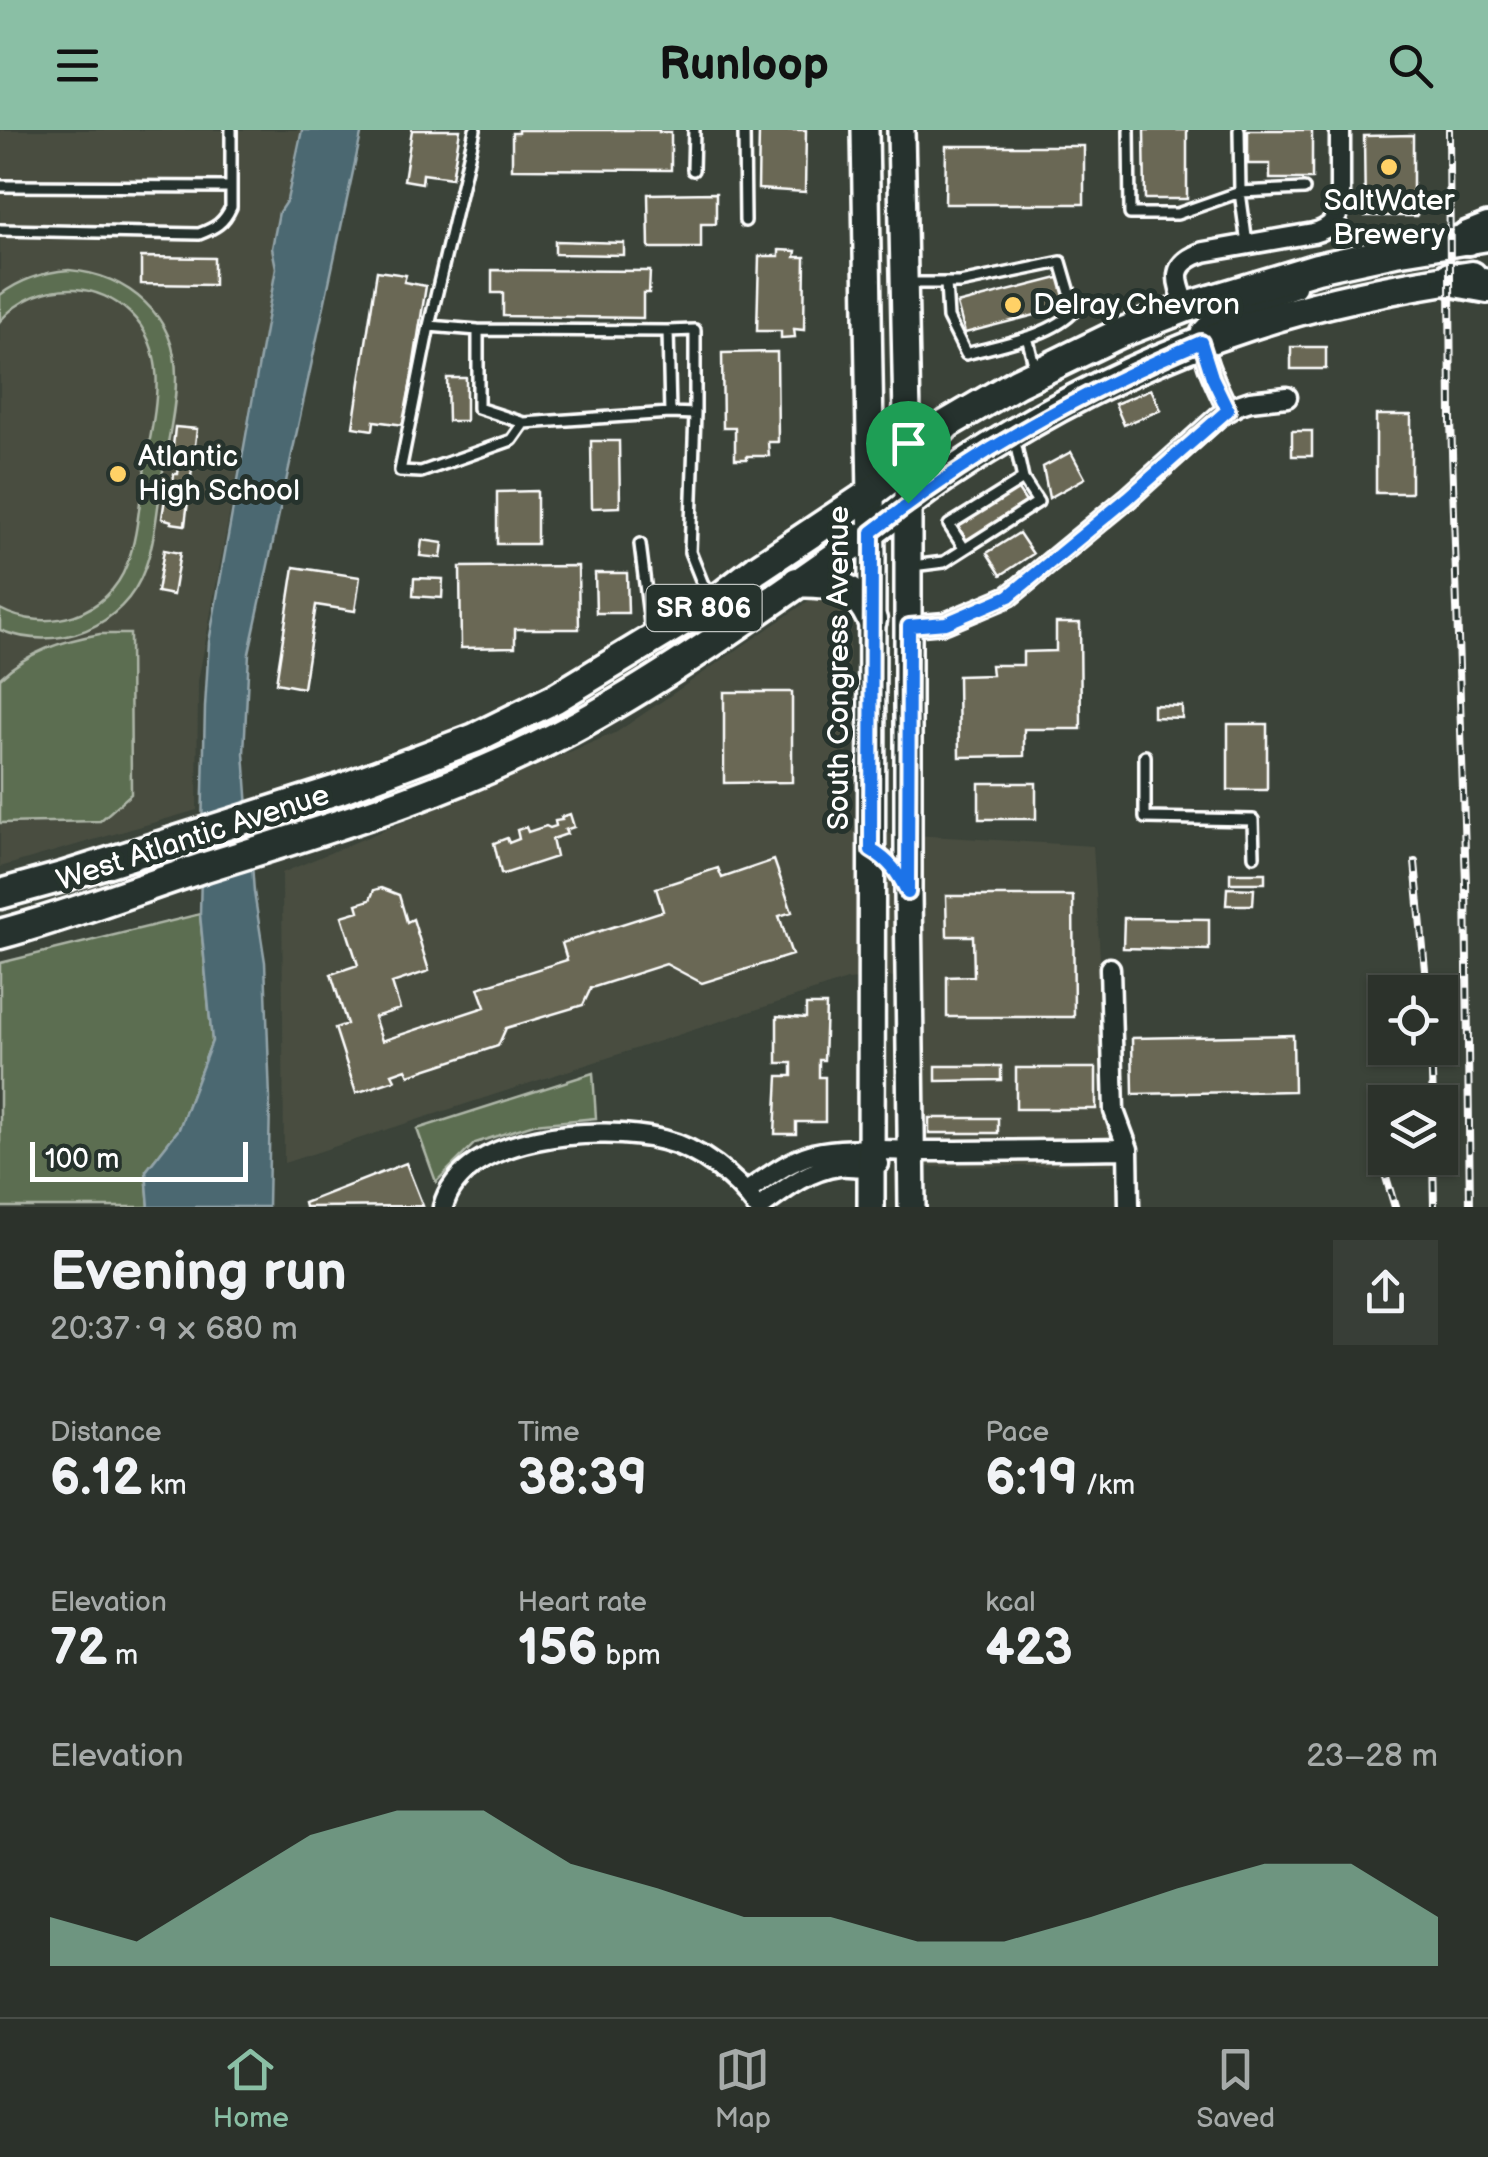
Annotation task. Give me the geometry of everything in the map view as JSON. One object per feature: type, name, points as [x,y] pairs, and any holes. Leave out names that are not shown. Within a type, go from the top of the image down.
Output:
[{"type":"highway","points":[[1450,279],[1488,286]]},
{"type":"main road","name":"South Congress Avenue","points":[[865,130],[872,532],[871,1207]]},
{"type":"main road","points":[[900,130],[908,465],[912,1207]]},
{"type":"main road","name":"West Atlantic Avenue","points":[[0,894],[394,769],[475,738],[554,699],[714,602],[871,493],[908,465],[946,424],[1037,372],[1118,334],[1186,307],[1318,268],[1481,235]]},
{"type":"main road","name":"West Atlantic Avenue","points":[[0,934],[407,802],[570,730],[700,650],[949,474],[1013,434],[1081,396],[1201,342],[1317,306],[1488,274]]},
{"type":"main road","points":[[796,582],[848,589],[862,599],[872,620]]},
{"type":"main road","points":[[871,850],[898,871],[908,893]]},
{"type":"street","points":[[1186,307],[1177,276],[1184,261],[1204,252],[1321,231],[1333,223],[1340,210],[1340,130]]},
{"type":"street","points":[[1228,410],[1201,342],[1201,332],[1215,317],[1395,251]]},
{"type":"street","points":[[909,626],[946,623],[1009,596],[1228,410],[1250,401],[1287,397]]},
{"type":"street","points":[[394,769],[407,802]]},
{"type":"street","points":[[1110,968],[1114,1112],[1128,1149],[1129,1207]]},
{"type":"street","points":[[443,1207],[445,1196],[459,1176],[482,1158],[538,1139],[576,1133],[621,1133],[666,1140],[704,1158],[755,1202],[816,1170],[912,1151],[1128,1149]]},
{"type":"lane","points":[[0,230],[199,234],[215,228],[226,219],[230,208],[231,130]]},
{"type":"lane","points":[[475,130],[400,471],[420,472],[512,440],[524,423]]},
{"type":"lane","points":[[693,170],[694,130]]},
{"type":"lane","points":[[744,130],[745,221]]},
{"type":"lane","points":[[1129,130],[1130,214],[1176,214],[1240,192],[1304,188]]},
{"type":"lane","points":[[1239,130],[1240,192],[1247,244]]},
{"type":"lane","points":[[0,186],[231,187]]},
{"type":"lane","points":[[903,283],[946,283],[960,283],[1061,262],[1075,310],[1067,319],[1027,337],[966,354],[948,318],[946,283]]},
{"type":"lane","points":[[430,326],[478,330],[694,330],[690,552],[714,602]]},
{"type":"lane","points":[[478,330],[478,408],[524,423],[695,414]]},
{"type":"lane","points":[[668,331],[670,413]]},
{"type":"lane","points":[[1027,337],[1037,372]]},
{"type":"lane","points":[[909,566],[944,562],[978,536],[1038,502],[1023,479],[1013,434]]},
{"type":"lane","points":[[964,548],[949,526],[1023,479]]},
{"type":"lane","points":[[640,544],[652,640]]},
{"type":"lane","points":[[1145,756],[1146,818],[1253,820],[1254,856]]},
{"type":"shaded area","name":"Atlantic High School","points":[[0,130],[302,130],[272,248],[276,267],[198,681],[197,810],[0,867]]},
{"type":"shaded area","points":[[814,597],[836,602],[850,623],[846,831],[1093,846],[1113,1165],[922,1167],[919,975],[847,980],[284,1163],[282,873],[617,732]]},
{"type":"green space","points":[[69,270],[111,280],[145,302],[158,318],[174,356],[173,413],[152,545],[135,589],[105,620],[86,630],[44,638],[22,636],[0,630],[0,609],[37,620],[74,615],[91,608],[118,582],[134,542],[155,410],[156,369],[152,349],[144,330],[130,313],[111,300],[82,290],[54,290],[24,301],[0,321],[0,295],[33,277]]},
{"type":"green space","points":[[100,634],[130,634],[131,794],[100,821],[0,823],[0,678],[47,648]]},
{"type":"green space","points":[[200,914],[212,1041],[179,1129],[146,1171],[149,1207],[0,1207],[0,963]]},
{"type":"green space","points":[[593,1073],[596,1118],[534,1124],[475,1143],[436,1182],[417,1129]]},
{"type":"water","points":[[302,130],[362,130],[249,653],[244,753],[254,892],[265,962],[270,1099],[268,1207],[149,1207],[146,1171],[179,1129],[212,1041],[200,914],[209,642],[276,268],[272,248]]},
{"type":"building","points":[[412,130],[460,130],[452,178],[423,174],[422,183],[404,180]]},
{"type":"building","points":[[759,130],[806,130],[805,192],[758,189]]},
{"type":"building","points":[[1144,130],[1187,130],[1187,199],[1145,199]]},
{"type":"building","points":[[1248,130],[1312,130],[1312,179],[1270,179],[1270,164],[1248,164]]},
{"type":"building","points":[[671,132],[671,170],[512,169],[512,133]]},
{"type":"building","name":"SaltWater Brewery","points":[[1413,135],[1413,198],[1417,198],[1417,216],[1365,216],[1364,136]]},
{"type":"building","points":[[946,146],[1084,146],[1084,204],[945,204]]},
{"type":"building","points":[[716,193],[716,224],[701,224],[701,248],[649,248],[648,194]]},
{"type":"building","points":[[555,241],[624,243],[624,255],[555,254]]},
{"type":"building","points":[[779,250],[796,251],[795,257],[805,257],[804,330],[794,329],[795,337],[781,338],[781,331],[757,331],[759,256],[779,256]]},
{"type":"building","points":[[141,257],[214,258],[214,285],[141,284]]},
{"type":"building","points":[[492,270],[650,271],[649,293],[643,293],[643,318],[503,316],[503,293],[492,293]]},
{"type":"building","points":[[377,271],[406,275],[404,282],[426,286],[404,425],[374,421],[373,430],[353,427]]},
{"type":"building","name":"Delray Chevron","points":[[1062,277],[1070,306],[965,333],[957,304]]},
{"type":"building","points":[[1291,347],[1326,347],[1326,369],[1291,369]]},
{"type":"building","points":[[777,352],[778,442],[768,442],[769,456],[735,459],[735,428],[723,428],[722,353]]},
{"type":"building","points":[[447,378],[466,378],[466,421],[448,421]]},
{"type":"building","points":[[1151,389],[1161,410],[1124,425],[1115,404]]},
{"type":"building","points":[[1376,415],[1411,415],[1411,493],[1376,493]]},
{"type":"building","points":[[175,427],[197,429],[185,525],[162,518],[167,485],[173,485],[174,474],[178,474],[180,457],[172,456]]},
{"type":"building","points":[[1292,431],[1312,431],[1312,456],[1292,456]]},
{"type":"building","points":[[591,441],[619,441],[620,507],[592,508]]},
{"type":"building","points":[[1071,452],[1085,478],[1049,498],[1043,467]]},
{"type":"building","points":[[1016,487],[1026,502],[964,543],[954,529]]},
{"type":"building","points":[[537,491],[537,544],[497,544],[497,492]]},
{"type":"building","points":[[1019,533],[1033,554],[1001,575],[987,553]]},
{"type":"building","points":[[422,540],[443,543],[441,558],[420,556]]},
{"type":"building","points":[[164,550],[180,553],[173,595],[157,592]]},
{"type":"building","points":[[578,566],[579,629],[515,629],[515,647],[461,648],[460,567]]},
{"type":"building","points":[[294,567],[360,577],[355,611],[316,605],[303,688],[276,683]]},
{"type":"building","points":[[595,573],[627,573],[628,613],[596,613]]},
{"type":"building","points":[[414,578],[443,579],[442,598],[413,596]]},
{"type":"building","points":[[1056,623],[1080,623],[1081,729],[1024,729],[1024,756],[959,757],[958,676],[992,675],[991,665],[1023,665],[1023,652],[1056,651]]},
{"type":"building","points":[[724,692],[792,692],[792,782],[724,783]]},
{"type":"building","points":[[1153,705],[1182,706],[1182,718],[1153,717]]},
{"type":"building","points":[[1228,724],[1267,724],[1267,790],[1228,790]]},
{"type":"building","points":[[979,783],[1036,783],[1036,819],[979,819]]},
{"type":"building","points":[[570,814],[574,827],[552,839],[556,857],[501,873],[494,843],[519,839],[517,830],[526,827],[528,832],[556,826],[555,821]]},
{"type":"building","points":[[774,860],[792,912],[779,916],[792,955],[702,983],[666,964],[591,988],[583,1005],[506,1028],[498,1046],[409,1075],[406,1069],[392,1074],[395,1080],[356,1093],[335,1028],[347,1024],[331,974],[358,965],[342,916],[359,911],[357,904],[370,900],[374,890],[381,888],[399,895],[407,922],[413,919],[429,971],[392,983],[400,1009],[374,1017],[382,1041],[485,1007],[478,988],[567,960],[562,943],[663,911],[656,888],[718,868],[722,878]]},
{"type":"building","points":[[1230,873],[1265,873],[1265,883],[1230,883]]},
{"type":"building","points":[[1227,888],[1254,889],[1253,905],[1226,905]]},
{"type":"building","points":[[946,896],[1073,896],[1074,1017],[947,1017],[947,977],[974,976],[973,936],[947,936]]},
{"type":"building","points":[[1124,918],[1209,919],[1209,950],[1123,948]]},
{"type":"building","points":[[806,1005],[826,1005],[824,1060],[819,1060],[819,1077],[825,1077],[825,1122],[796,1122],[796,1134],[775,1134],[778,1076],[792,1076],[792,1063],[777,1063],[777,1016],[806,1018]]},
{"type":"building","points":[[1293,1035],[1294,1091],[1133,1094],[1132,1038]]},
{"type":"building","points":[[936,1066],[1001,1066],[1001,1080],[936,1081]]},
{"type":"building","points":[[1016,1068],[1096,1068],[1096,1109],[1016,1109]]},
{"type":"building","points":[[929,1118],[998,1118],[998,1133],[929,1133]]},
{"type":"building","points":[[406,1163],[423,1206],[305,1207],[304,1203]]},
{"type":"railway","points":[[1449,130],[1451,421],[1466,884],[1470,1207]]},
{"type":"railway","points":[[1415,862],[1425,975]]},
{"type":"railway","points":[[1432,1065],[1432,1085]]},
{"type":"railway","points":[[1385,1175],[1395,1207]]},
{"type":"railway","points":[[1433,1175],[1434,1207]]},
{"type":"place","name":"SaltWater Brewery","points":[[1389,167]]},
{"type":"place","name":"Delray Chevron","points":[[1013,305]]},
{"type":"place","name":"Atlantic High School","points":[[118,474]]},
{"type":"route","points":[[1201,342],[1228,410],[1009,596],[946,623],[909,626],[908,893],[898,871],[871,850],[872,532],[908,503],[1057,409],[1201,342]]}]
